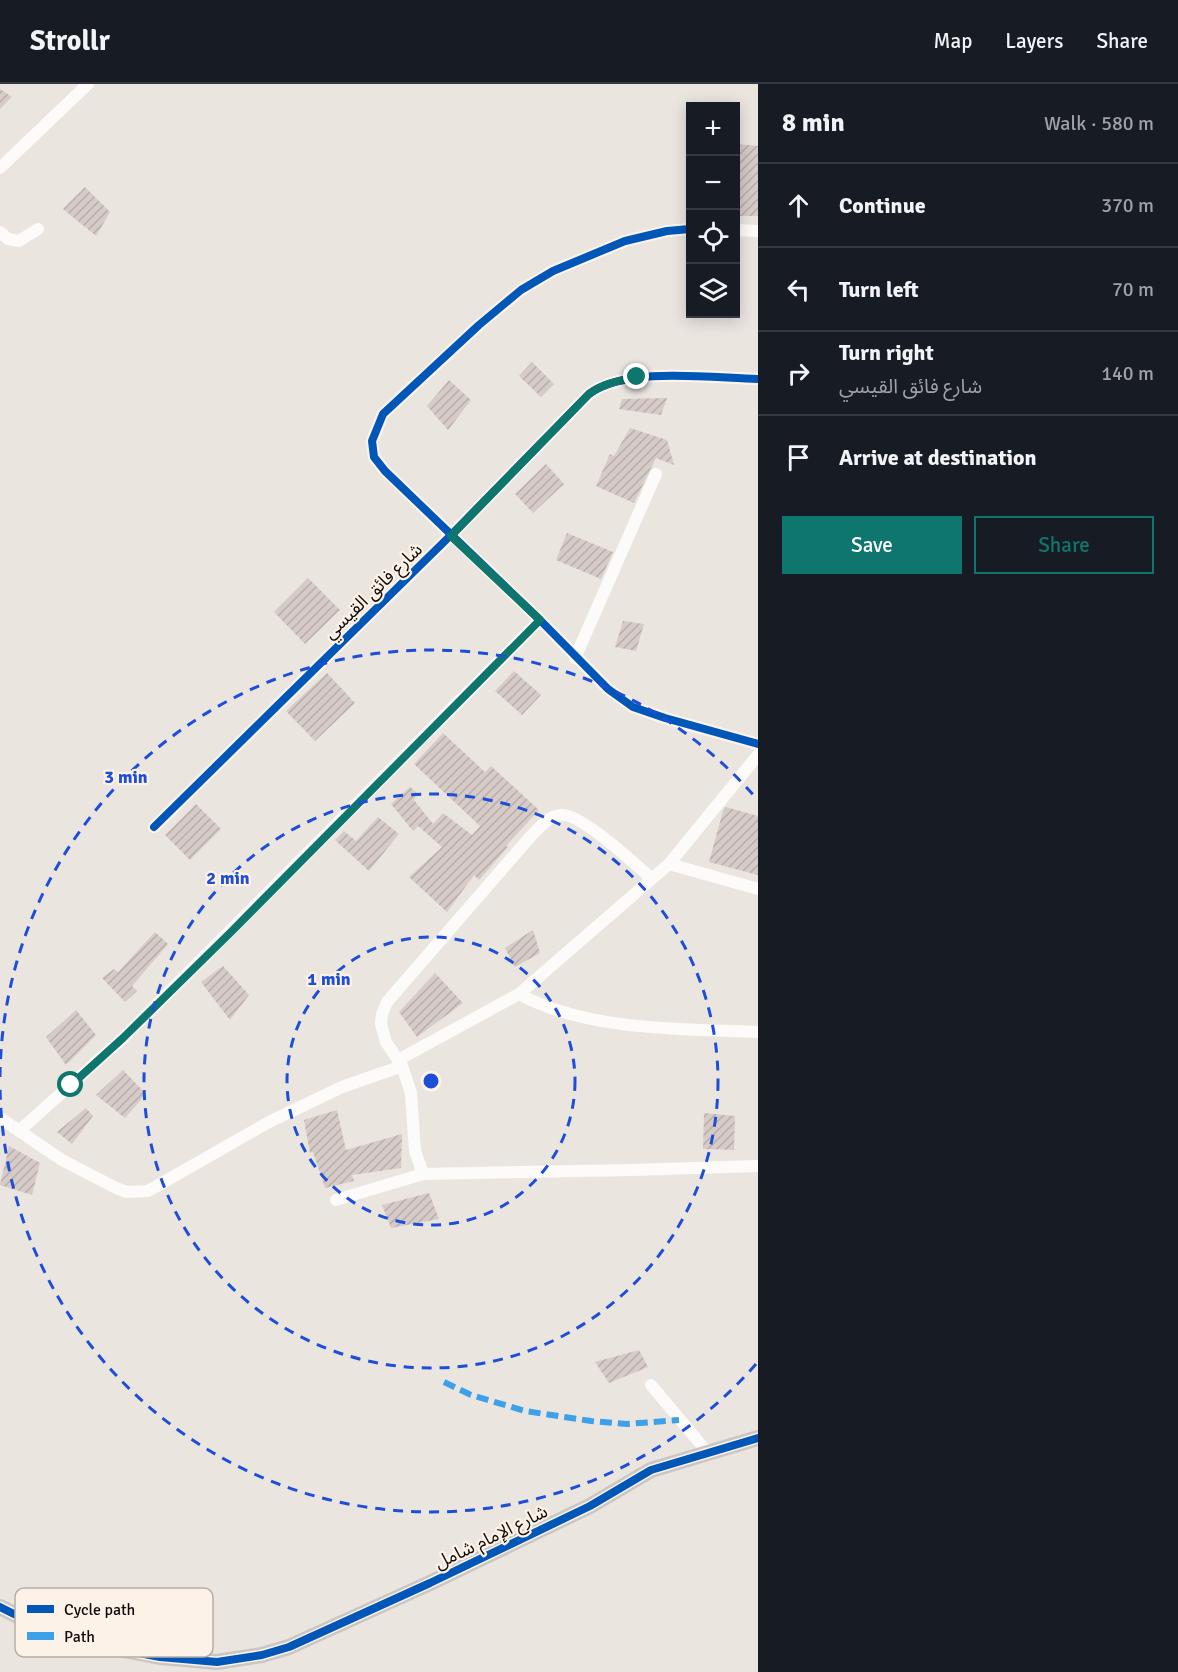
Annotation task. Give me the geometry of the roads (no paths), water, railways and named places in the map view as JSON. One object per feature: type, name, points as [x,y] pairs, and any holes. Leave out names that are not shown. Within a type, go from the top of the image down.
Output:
[{"type":"street","points":[[0,168],[88,84]]},
{"type":"street","points":[[0,232],[8,239],[19,241],[38,229]]},
{"type":"street","points":[[686,230],[667,231],[625,241],[553,271],[521,290],[479,325],[383,414],[372,441],[374,457],[451,536],[540,620],[608,689],[633,707],[758,744]]},
{"type":"street","points":[[740,230],[758,231]]},
{"type":"street","name":"شارع فائق القيسي","points":[[154,827],[451,536],[598,387],[637,377],[758,380]]},
{"type":"street","points":[[575,658],[656,474]]},
{"type":"street","points":[[19,1131],[123,1038],[540,620]]},
{"type":"street","points":[[0,1118],[62,1160],[116,1188],[127,1192],[148,1191],[269,1122],[342,1087],[400,1063],[519,994],[669,864],[758,755]]},
{"type":"street","points":[[423,1174],[415,1151],[412,1104],[400,1063],[386,1042],[381,1024],[387,1002],[544,823],[558,815],[566,814],[589,827],[651,878]]},
{"type":"street","points":[[669,864],[758,889]]},
{"type":"street","points":[[519,994],[546,1008],[608,1022],[758,1032]]},
{"type":"street","points":[[336,1200],[423,1174],[758,1166]]},
{"type":"street","points":[[651,1385],[709,1454]]},
{"type":"street","name":"شارع الإمام شامل","points":[[160,1657],[217,1662],[289,1647],[523,1539],[590,1506],[651,1470],[758,1438]]},
{"type":"street","name":"شارع الإمام شامل","points":[[0,1607],[15,1614]]},
{"type":"street","points":[[218,1672],[235,1660]]}]
